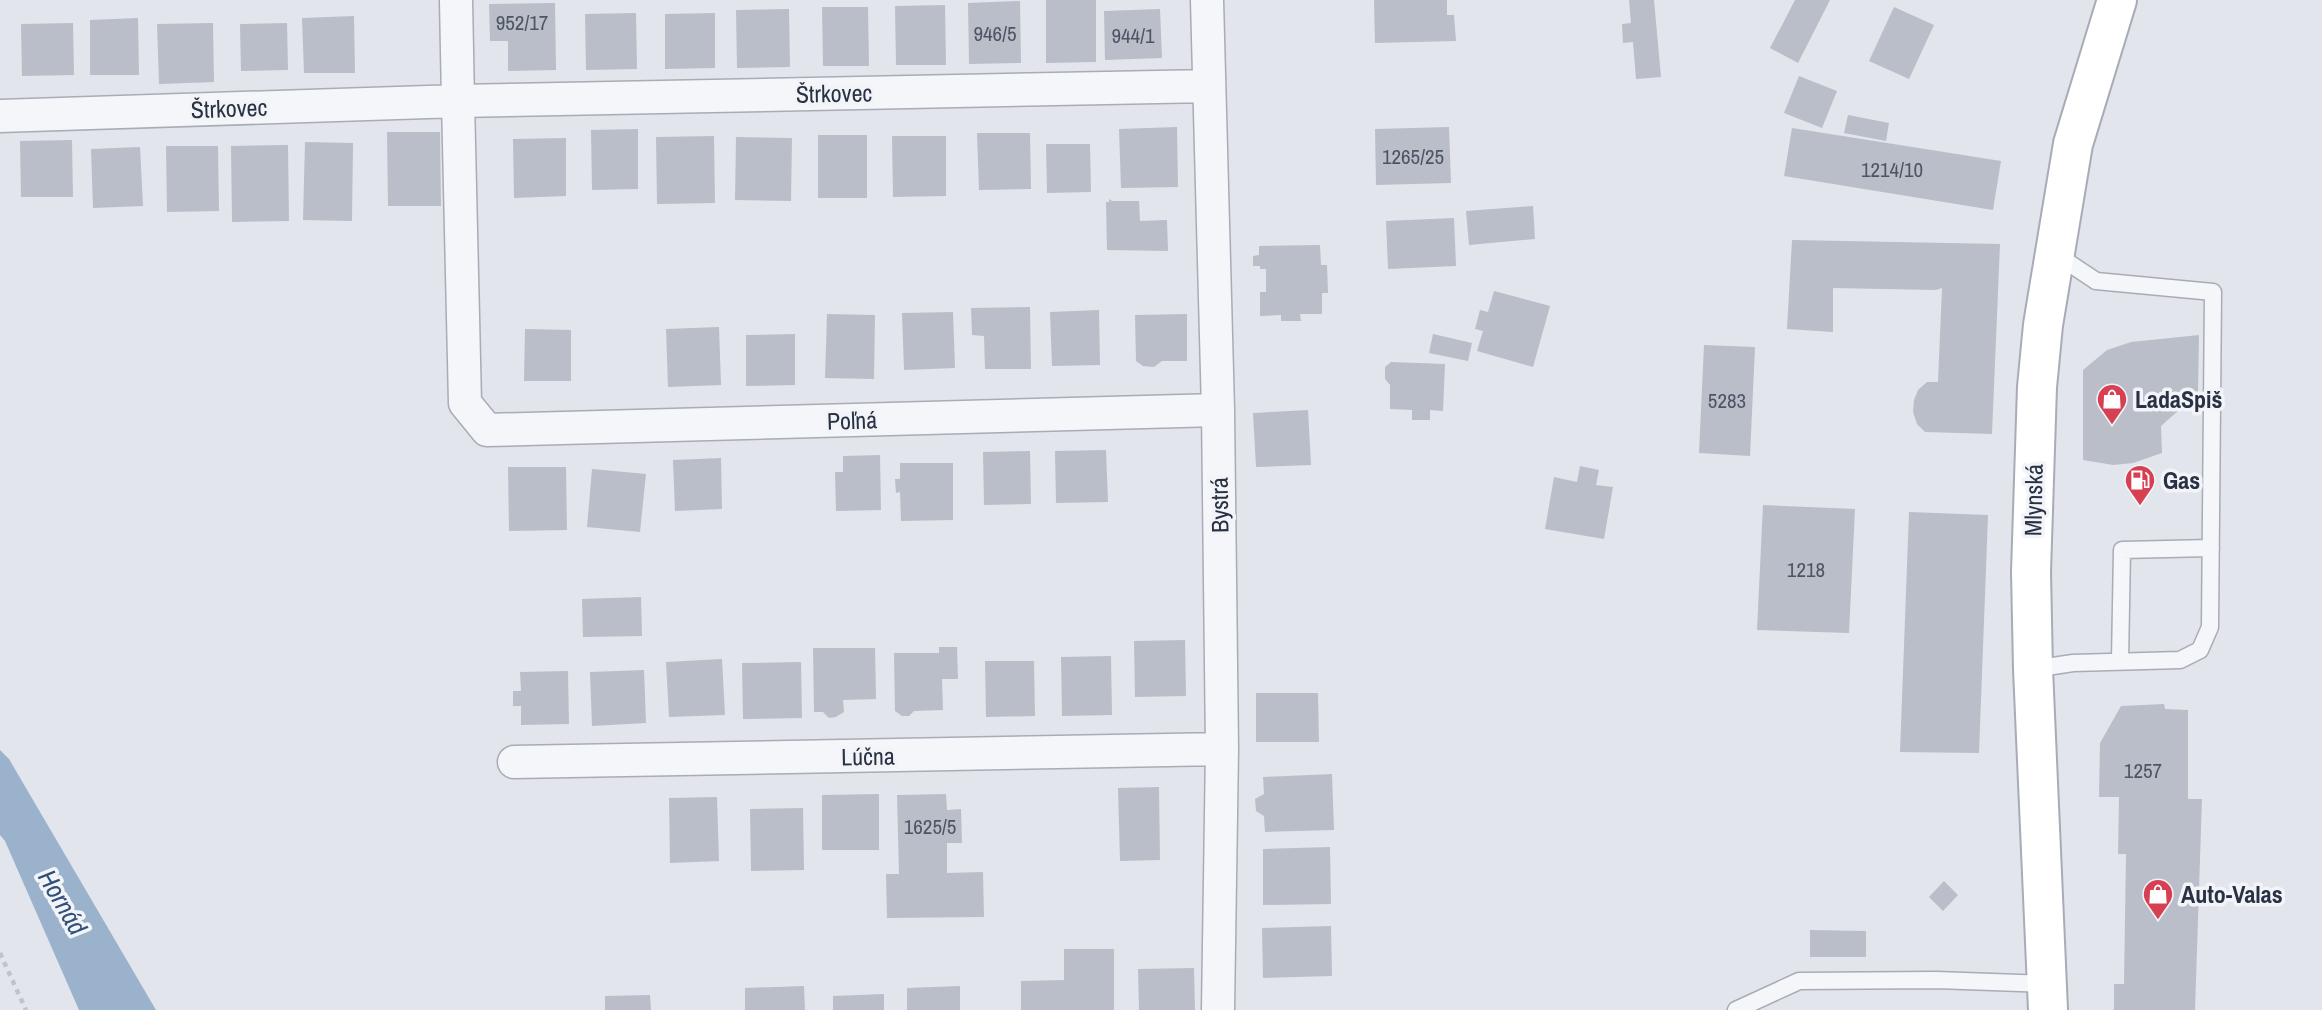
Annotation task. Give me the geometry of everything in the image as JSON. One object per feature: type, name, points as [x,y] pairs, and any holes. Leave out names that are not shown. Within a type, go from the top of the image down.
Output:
[{"type":"street","points":[[456,0],[458,101]]},
{"type":"street","name":"Bystrá","points":[[1208,0],[1218,410],[1222,749],[1218,1010]]},
{"type":"street","name":"Mlynská","points":[[2048,997],[2031,572],[2037,387],[2043,325],[2073,144],[2117,0]]},
{"type":"street","name":"Štrkovec","points":[[0,116],[458,101],[1209,86]]},
{"type":"street","name":"Poľná","points":[[458,101],[465,403],[486,430],[1218,410]]},
{"type":"street","name":"Lúčna","points":[[514,762],[1222,749]]},
{"type":"lane","points":[[2033,669],[2073,663],[2180,660],[2200,650],[2210,627],[2213,292],[2096,281],[2054,253]]},
{"type":"lane","points":[[2120,661],[2122,550],[2211,548]]},
{"type":"lane","points":[[1736,1010],[1800,981],[1936,980],[2048,997]]},
{"type":"path","points":[[0,953],[26,1010]]},
{"type":"water","name":"Hornád","points":[[0,750],[9,759],[156,1010],[79,1010],[0,835]]},
{"type":"building","points":[[1046,0],[1096,0],[1096,62],[1046,63]]},
{"type":"building","points":[[1374,0],[1447,0],[1447,15],[1454,15],[1456,41],[1375,43]]},
{"type":"building","points":[[1629,0],[1654,0],[1661,77],[1636,79],[1633,42],[1623,43],[1622,24],[1631,23]]},
{"type":"building","points":[[1795,0],[1830,0],[1798,63],[1770,48]]},
{"type":"building","points":[[1020,1],[1021,63],[969,64],[968,3]]},
{"type":"building","points":[[555,3],[556,70],[508,71],[508,41],[490,41],[489,4]]},
{"type":"building","points":[[945,5],[946,65],[896,65],[895,6]]},
{"type":"building","points":[[822,7],[868,7],[869,66],[823,66]]},
{"type":"building","points":[[1894,7],[1934,25],[1909,79],[1869,61]]},
{"type":"building","points":[[789,9],[790,67],[737,68],[736,10]]},
{"type":"building","points":[[1160,9],[1162,58],[1105,60],[1104,11]]},
{"type":"building","points":[[636,13],[637,69],[586,70],[585,14]]},
{"type":"building","points":[[715,13],[715,68],[665,69],[665,14]]},
{"type":"building","points":[[354,16],[355,73],[304,73],[302,18]]},
{"type":"building","points":[[138,18],[139,75],[90,75],[90,20]]},
{"type":"building","points":[[73,23],[74,75],[22,76],[21,24]]},
{"type":"building","points":[[213,23],[214,82],[159,84],[157,24]]},
{"type":"building","points":[[287,23],[288,70],[241,71],[240,24]]},
{"type":"building","points":[[1799,76],[1837,91],[1822,128],[1784,113]]},
{"type":"building","points":[[1848,115],[1889,123],[1886,141],[1844,133]]},
{"type":"building","points":[[1177,127],[1178,187],[1121,188],[1119,129]]},
{"type":"building","points":[[1449,127],[1451,183],[1376,185],[1375,129]]},
{"type":"building","points":[[1792,128],[2001,161],[1993,210],[1784,176]]},
{"type":"building","points":[[638,129],[638,189],[592,190],[591,130]]},
{"type":"building","points":[[387,132],[440,132],[441,206],[388,206]]},
{"type":"building","points":[[977,133],[1030,133],[1031,189],[979,190]]},
{"type":"building","points":[[818,135],[867,135],[867,198],[818,198]]},
{"type":"building","points":[[714,136],[715,203],[657,204],[656,137]]},
{"type":"building","points":[[892,136],[946,136],[946,196],[893,197]]},
{"type":"building","points":[[736,137],[792,138],[791,201],[735,200]]},
{"type":"building","points":[[566,138],[566,196],[514,198],[513,139]]},
{"type":"building","points":[[72,140],[73,197],[21,197],[20,141]]},
{"type":"building","points":[[305,142],[353,143],[352,221],[303,220]]},
{"type":"building","points":[[1046,144],[1090,144],[1091,192],[1047,193]]},
{"type":"building","points":[[288,145],[289,221],[232,222],[231,146]]},
{"type":"building","points":[[166,146],[218,146],[219,211],[167,212]]},
{"type":"building","points":[[140,147],[143,206],[93,208],[91,149]]},
{"type":"building","points":[[1109,199],[1139,201],[1140,221],[1167,220],[1168,251],[1107,250],[1106,202],[1109,202]]},
{"type":"building","points":[[1533,206],[1535,239],[1469,245],[1466,211]]},
{"type":"building","points":[[1454,218],[1456,266],[1388,269],[1386,221]]},
{"type":"building","points":[[1792,240],[2000,244],[1992,434],[1925,432],[1917,424],[1913,412],[1918,390],[1927,382],[1938,382],[1942,288],[1833,288],[1833,332],[1787,329]]},
{"type":"building","points":[[1320,245],[1321,265],[1327,265],[1328,293],[1322,293],[1322,314],[1300,314],[1301,321],[1281,321],[1281,315],[1260,316],[1260,292],[1266,292],[1266,269],[1253,266],[1253,256],[1259,255],[1259,246]]},
{"type":"building","points":[[1494,291],[1550,306],[1533,367],[1477,351],[1483,331],[1475,329],[1480,310],[1488,312]]},
{"type":"building","points":[[1030,307],[1031,369],[985,369],[984,336],[972,335],[971,308]]},
{"type":"building","points":[[1099,310],[1100,365],[1052,366],[1050,312]]},
{"type":"building","points":[[953,312],[955,368],[904,370],[902,313]]},
{"type":"building","points":[[827,314],[875,315],[874,379],[825,378]]},
{"type":"building","points":[[1187,314],[1187,361],[1162,361],[1154,367],[1143,366],[1136,361],[1135,315]]},
{"type":"building","points":[[719,327],[721,385],[668,387],[666,329]]},
{"type":"building","points":[[525,329],[571,330],[571,381],[524,381]]},
{"type":"building","points":[[795,334],[795,385],[746,386],[746,335]]},
{"type":"building","points":[[1433,334],[1472,343],[1468,361],[1429,353]]},
{"type":"building","points":[[2199,335],[2198,393],[2161,426],[2162,453],[2133,463],[2113,465],[2083,460],[2083,370],[2107,350],[2131,342]]},
{"type":"building","points":[[1704,345],[1755,347],[1750,456],[1699,453]]},
{"type":"building","points":[[1391,362],[1445,364],[1443,411],[1430,410],[1430,420],[1412,420],[1412,410],[1390,409],[1390,385],[1385,379],[1385,367]]},
{"type":"building","points":[[1308,410],[1311,465],[1256,467],[1253,413]]},
{"type":"building","points":[[1106,450],[1108,502],[1056,503],[1055,451]]},
{"type":"building","points":[[1030,451],[1031,504],[984,505],[983,452]]},
{"type":"building","points":[[880,455],[881,510],[836,511],[835,472],[843,472],[843,456]]},
{"type":"building","points":[[721,458],[722,509],[675,511],[673,460]]},
{"type":"building","points":[[900,463],[953,463],[953,520],[901,521],[900,492],[896,493],[895,479],[900,479]]},
{"type":"building","points":[[1580,466],[1599,470],[1596,485],[1613,487],[1604,539],[1545,529],[1554,477],[1577,482]]},
{"type":"building","points":[[508,467],[566,467],[567,530],[509,531]]},
{"type":"building","points":[[592,469],[646,474],[640,532],[587,527]]},
{"type":"building","points":[[1763,505],[1855,509],[1849,633],[1757,630]]},
{"type":"building","points":[[1909,512],[1988,515],[1979,753],[1900,752]]},
{"type":"building","points":[[641,597],[642,636],[583,637],[582,599]]},
{"type":"building","points":[[1185,640],[1186,696],[1135,697],[1134,641]]},
{"type":"building","points":[[939,647],[957,647],[958,679],[942,679],[943,710],[914,711],[909,716],[902,716],[895,711],[894,653],[939,653]]},
{"type":"building","points":[[813,648],[875,648],[876,699],[843,700],[844,712],[836,717],[829,718],[823,712],[814,712]]},
{"type":"building","points":[[1111,656],[1112,715],[1062,716],[1061,657]]},
{"type":"building","points":[[722,659],[725,715],[669,717],[666,662]]},
{"type":"building","points":[[985,661],[1034,661],[1035,716],[986,717]]},
{"type":"building","points":[[801,662],[802,718],[743,719],[742,663]]},
{"type":"building","points":[[644,670],[646,723],[592,726],[590,672]]},
{"type":"building","points":[[568,671],[569,724],[521,725],[521,706],[513,706],[513,691],[521,691],[520,672]]},
{"type":"building","points":[[1256,693],[1318,693],[1319,742],[1256,742]]},
{"type":"building","points":[[2164,704],[2165,709],[2188,710],[2188,799],[2202,799],[2195,1010],[2114,1010],[2114,984],[2124,984],[2126,854],[2118,854],[2119,797],[2099,797],[2100,743],[2121,706]]},
{"type":"building","points":[[1332,774],[1334,830],[1265,832],[1264,816],[1256,811],[1255,799],[1264,794],[1263,777]]},
{"type":"building","points":[[1159,787],[1160,860],[1120,861],[1118,788]]},
{"type":"building","points":[[879,794],[879,850],[822,850],[822,795]]},
{"type":"building","points":[[946,794],[947,810],[961,809],[962,843],[947,843],[947,873],[983,872],[984,917],[887,918],[886,874],[899,874],[897,795]]},
{"type":"building","points":[[717,797],[719,861],[670,863],[669,798]]},
{"type":"building","points":[[803,808],[804,870],[751,871],[750,809]]},
{"type":"building","points":[[1330,847],[1331,904],[1263,905],[1263,849]]},
{"type":"building","points":[[1944,881],[1958,895],[1943,911],[1929,897]]},
{"type":"building","points":[[1331,926],[1332,976],[1263,978],[1262,928]]},
{"type":"building","points":[[1810,930],[1866,931],[1866,957],[1810,957]]},
{"type":"building","points":[[1064,949],[1114,949],[1114,1010],[1021,1010],[1021,981],[1064,980]]},
{"type":"building","points":[[1194,968],[1195,1010],[1139,1010],[1138,969]]},
{"type":"building","points":[[804,986],[805,1010],[745,1010],[745,988]]},
{"type":"building","points":[[960,986],[960,1010],[907,1010],[907,988]]},
{"type":"building","points":[[884,994],[884,1010],[833,1010],[833,996]]},
{"type":"building","points":[[650,995],[651,1010],[605,1010],[605,996]]},
{"type":"place","name":"LadaSpiš","points":[[2112,426]]},
{"type":"place","name":"Gas","points":[[2140,507]]},
{"type":"place","name":"Auto-Valas","points":[[2158,921]]}]
